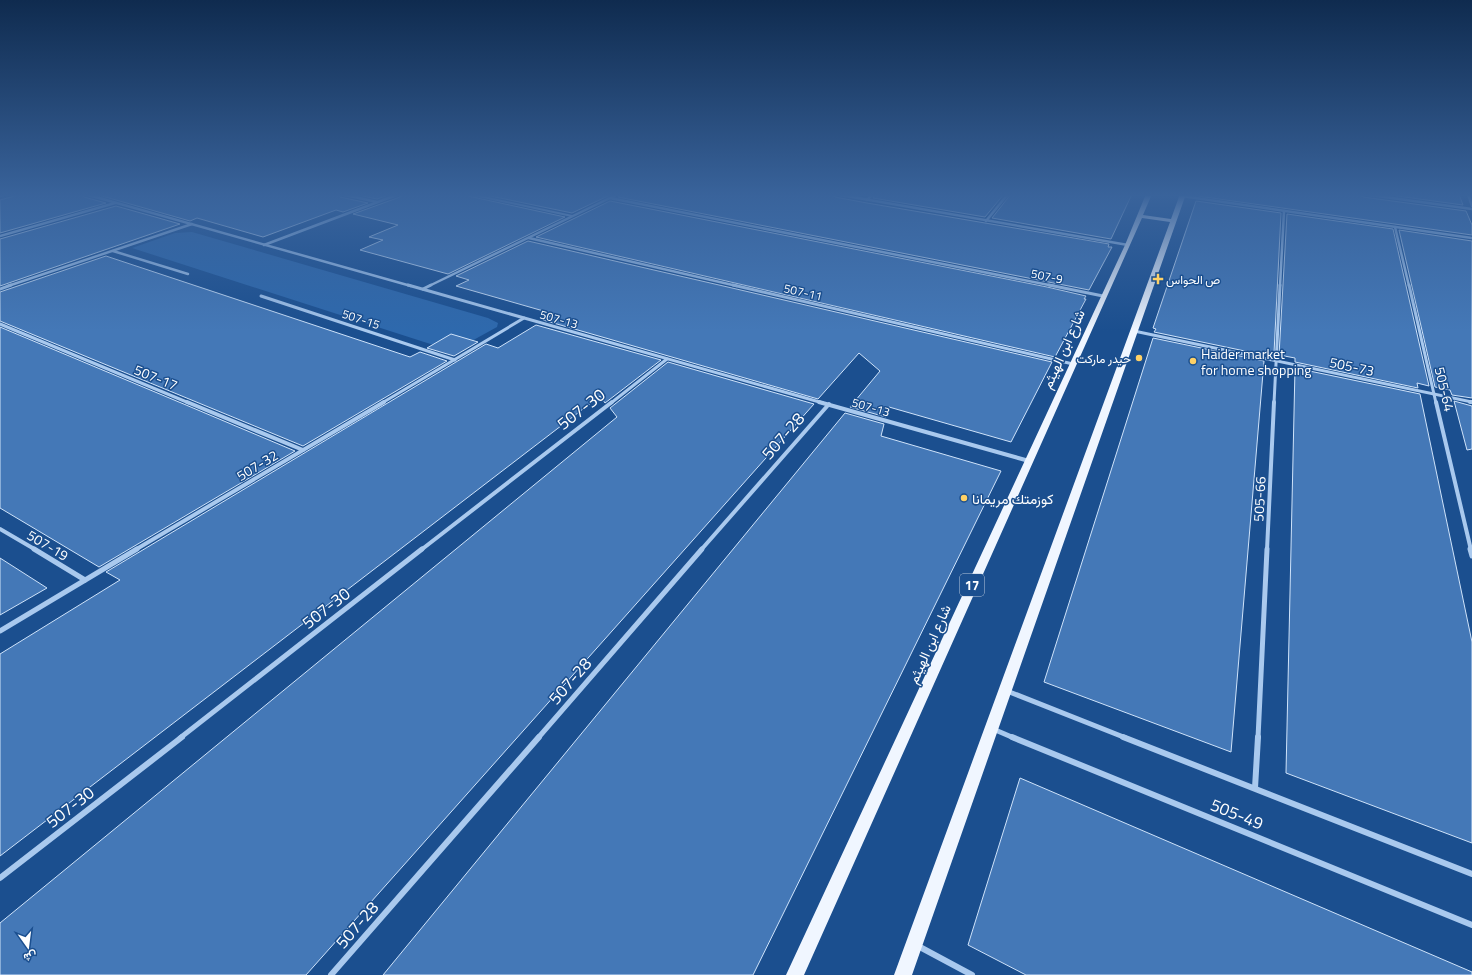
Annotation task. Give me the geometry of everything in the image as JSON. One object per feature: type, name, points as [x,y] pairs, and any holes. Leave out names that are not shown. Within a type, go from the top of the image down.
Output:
[{"type":"main road","name":"شارع ابن الهيثم","points":[[795,975],[1103,296],[1130,240]]},
{"type":"main road","points":[[903,975],[1167,240]]},
{"type":"street","points":[[0,289],[146,240]]},
{"type":"street","name":"507-13","points":[[245,240],[1029,461]]},
{"type":"street","points":[[264,245],[278,240]]},
{"type":"street","points":[[423,290],[526,240]]},
{"type":"street","name":"507-11","points":[[535,240],[1073,364]]},
{"type":"street","name":"507-9","points":[[819,240],[1103,296]]},
{"type":"street","points":[[1097,240],[1128,245]]},
{"type":"street","name":"505-66","points":[[1255,788],[1278,361],[1283,240]]},
{"type":"street","name":"505-64","points":[[1398,240],[1472,556]]},
{"type":"street","points":[[112,251],[188,274]]},
{"type":"street","name":"507-15","points":[[261,296],[455,360]]},
{"type":"street","name":"507-32","points":[[0,631],[524,318]]},
{"type":"street","name":"507-17","points":[[0,324],[303,450]]},
{"type":"street","name":"505-73","points":[[1134,331],[1472,402]]},
{"type":"street","name":"507-30","points":[[0,878],[667,359]]},
{"type":"street","name":"507-28","points":[[331,975],[829,404]]},
{"type":"street","name":"507-19","points":[[0,529],[85,580]]},
{"type":"street","name":"505-49","points":[[1005,690],[1472,874]]},
{"type":"street","name":"505-49","points":[[991,728],[1472,925]]},
{"type":"street","points":[[914,944],[972,975]]},
{"type":"shaded area","points":[[156,240],[218,240],[488,318],[498,323],[497,327],[459,348],[449,350],[132,248]]},
{"type":"building","points":[[0,240],[135,240],[0,286]]},
{"type":"building","points":[[381,240],[519,240],[448,274],[360,250],[383,240]]},
{"type":"building","points":[[547,240],[806,240],[1086,296],[1084,299],[1086,299],[1055,357]]},
{"type":"building","points":[[833,240],[1082,240],[1109,244],[1108,247],[1112,247],[1089,290]]},
{"type":"building","points":[[1183,240],[1280,240],[1274,353],[1265,351],[1264,355],[1154,332],[1156,329],[1153,328]]},
{"type":"building","points":[[1286,240],[1395,240],[1429,386],[1417,383],[1418,388],[1295,362],[1295,358],[1279,355]]},
{"type":"building","points":[[1401,240],[1462,240],[1472,241],[1472,398],[1452,395],[1450,390],[1435,387]]},
{"type":"building","points":[[528,241],[1052,362],[1011,442],[889,407],[886,417],[850,407],[880,371],[859,353],[818,399],[543,320],[554,314],[456,286],[469,280],[456,276]]},
{"type":"building","points":[[106,256],[410,357],[420,352],[447,361],[303,446],[0,321],[0,292]]},
{"type":"building","points":[[536,325],[661,360],[605,403],[600,396],[0,856],[0,654],[120,580],[106,572],[486,344],[498,348]]},
{"type":"building","points":[[0,327],[295,451],[99,567],[0,508]]},
{"type":"building","points":[[451,334],[478,342],[454,356],[427,348]]},
{"type":"building","points":[[1153,338],[1264,361],[1231,752],[1044,682]]},
{"type":"building","points":[[668,362],[814,404],[306,975],[0,975],[0,923],[617,417],[610,408]]},
{"type":"building","points":[[1295,368],[1420,394],[1472,642],[1472,843],[1286,773]]},
{"type":"building","points":[[1454,401],[1472,406],[1472,449],[1467,450]]},
{"type":"building","points":[[845,413],[884,424],[881,436],[1001,471],[753,975],[383,975]]},
{"type":"building","points":[[0,558],[47,588],[0,615]]},
{"type":"building","points":[[1020,778],[1472,972],[1472,975],[1026,975],[968,945]]},
{"type":"place","name":"ص الحواس","points":[[1158,279]]},
{"type":"place","name":"حيدر ماركت","points":[[1139,358]]},
{"type":"place","name":"Haider market for home shopping","points":[[1193,361]]},
{"type":"place","name":"كوزمتك مريمانا","points":[[964,498]]}]
